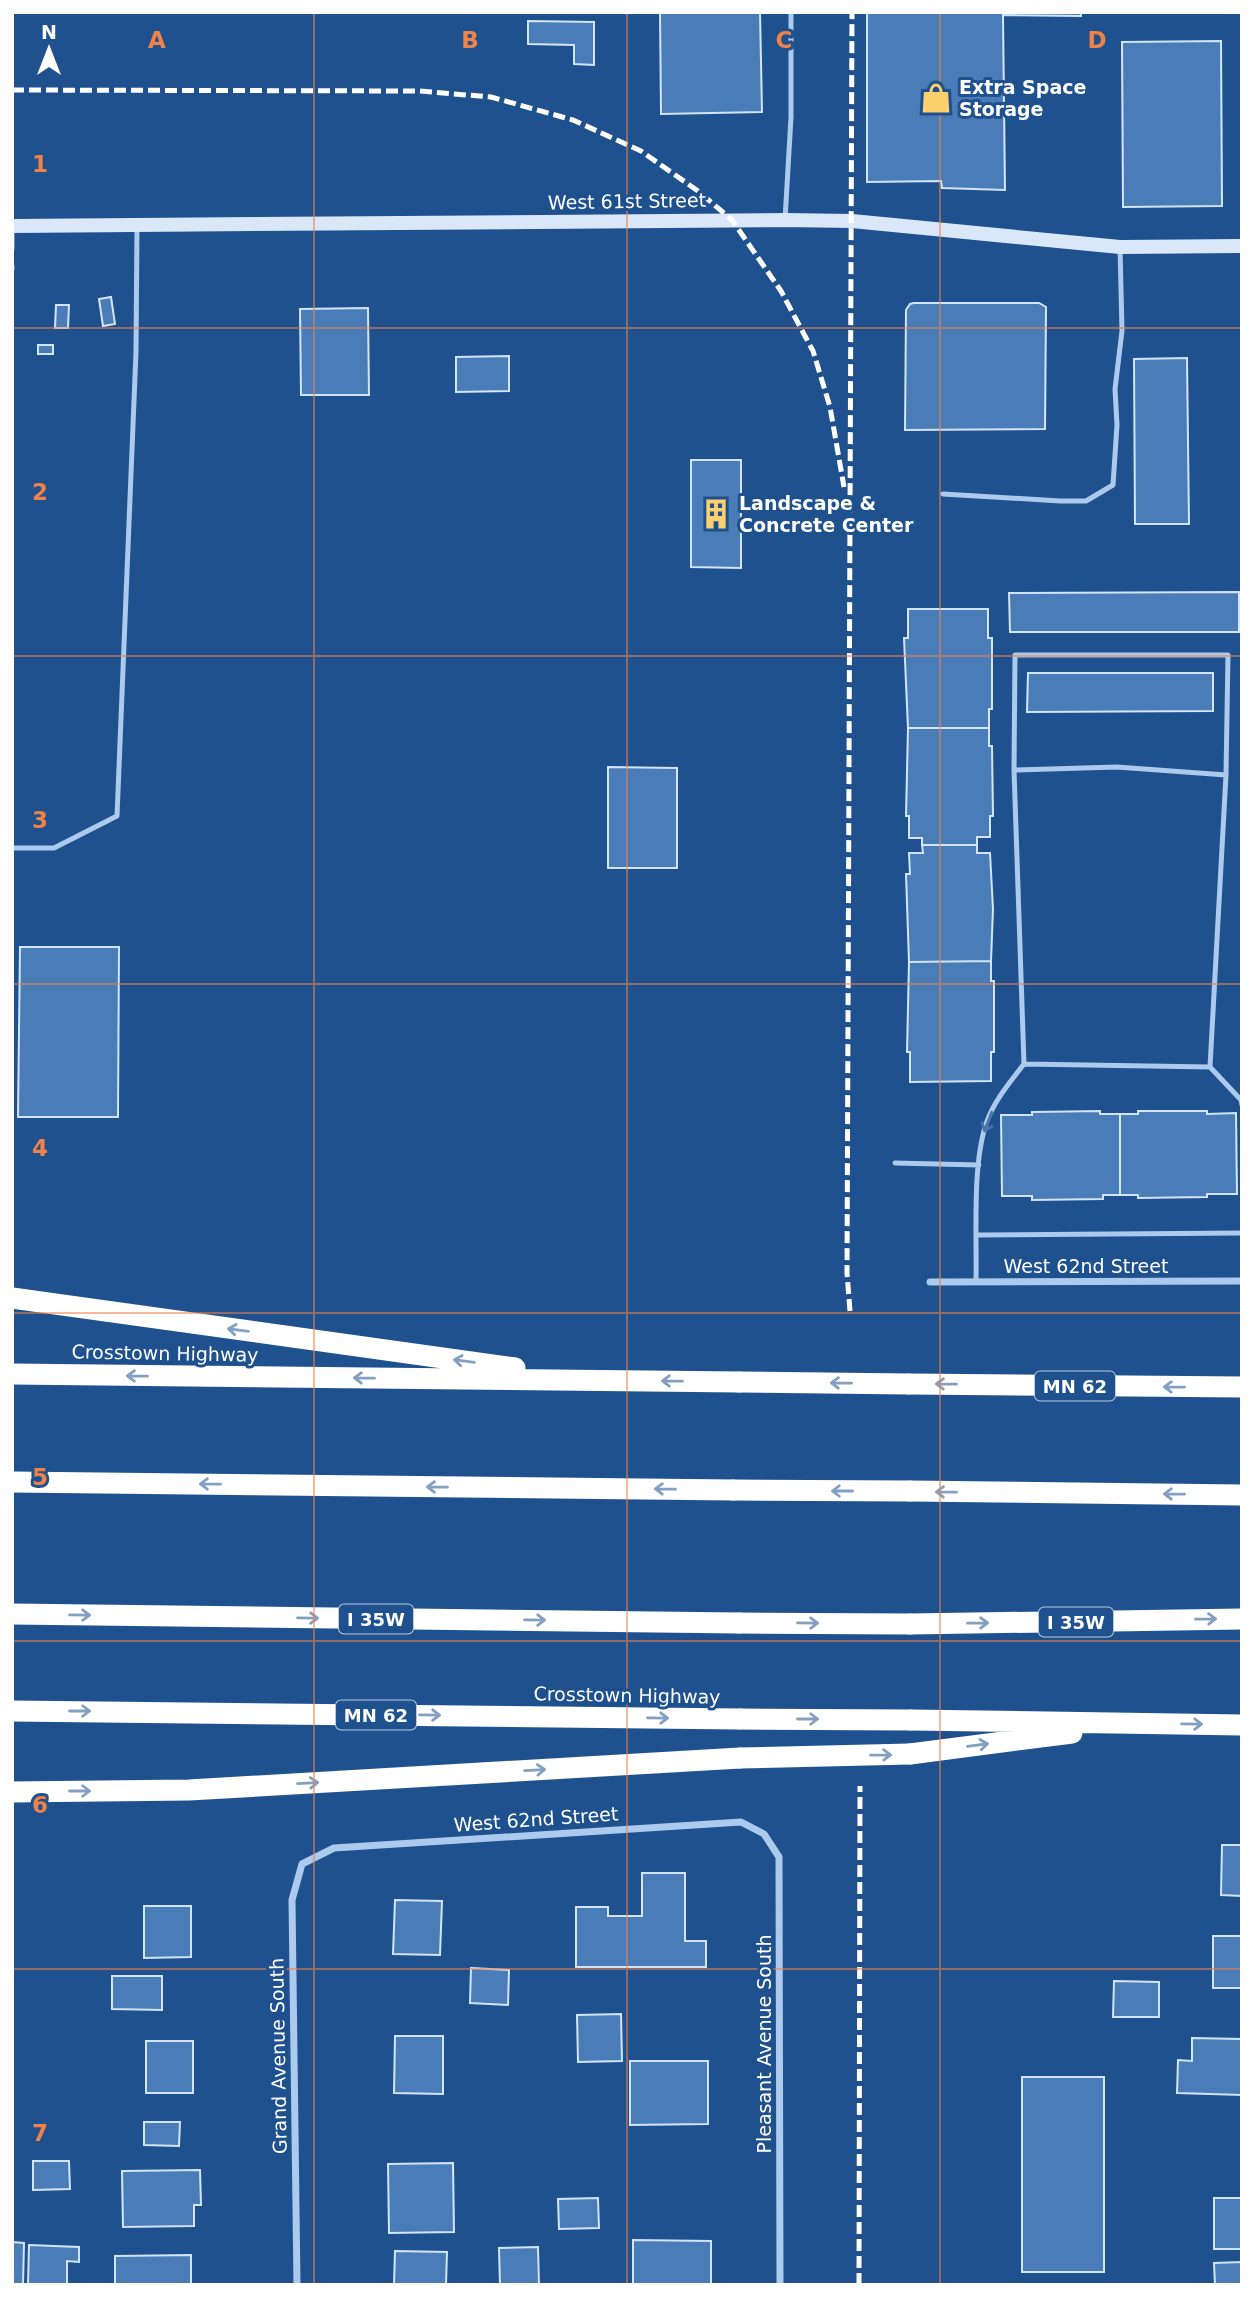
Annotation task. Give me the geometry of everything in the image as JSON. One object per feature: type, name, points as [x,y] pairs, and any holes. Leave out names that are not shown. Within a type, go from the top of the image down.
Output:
[{"type":"highway","points":[[12,1298],[604,1380]]},
{"type":"highway","name":"Crosstown Highway","points":[[12,1374],[1242,1387]]},
{"type":"highway","points":[[12,1482],[1242,1495]]},
{"type":"highway","name":"I 35W","points":[[12,1614],[910,1625],[1242,1619]]},
{"type":"highway","name":"Crosstown Highway","points":[[12,1711],[1242,1725]]},
{"type":"highway","points":[[12,1792],[189,1790],[740,1758],[910,1754],[1143,1723]]},
{"type":"street","name":"West 61st Street","points":[[12,226],[852,221],[1120,247],[1242,246]]},
{"type":"street","name":"West 62nd Street","points":[[930,1282],[1242,1281]]},
{"type":"street","name":"West 62nd Street","points":[[334,1848],[741,1822]]},
{"type":"street","name":"Pleasant Avenue South","points":[[741,1822],[764,1834],[779,1857],[780,2285]]},
{"type":"street","name":"Grand Avenue South","points":[[297,2285],[292,1900],[302,1864],[334,1848]]},
{"type":"lane","points":[[785,220],[791,117],[791,12]]},
{"type":"lane","points":[[12,226],[12,248]]},
{"type":"lane","points":[[12,848],[54,848],[117,816],[136,352],[137,226]]},
{"type":"lane","points":[[943,494],[1086,501],[1113,485],[1117,425],[1115,388],[1122,331],[1120,247]]},
{"type":"lane","points":[[976,1282],[979,1166],[986,1123],[1002,1094],[1024,1064],[1014,770],[1015,655],[1228,654],[1226,775],[1210,1067]]},
{"type":"lane","points":[[1014,770],[1117,767],[1226,775]]},
{"type":"lane","points":[[1024,1064],[1210,1067],[1241,1100],[1242,1105]]},
{"type":"lane","points":[[895,1163],[979,1166]]},
{"type":"lane","points":[[977,1235],[1242,1233]]},
{"type":"building","points":[[660,12],[760,12],[762,112],[661,114]]},
{"type":"building","name":"Extra Space Storage","points":[[867,12],[1081,12],[1081,16],[1003,15],[1005,190],[942,188],[941,181],[867,182]]},
{"type":"building","points":[[528,21],[594,22],[594,65],[574,64],[574,45],[528,44]]},
{"type":"building","points":[[1221,41],[1222,206],[1123,207],[1122,42]]},
{"type":"building","points":[[111,297],[115,324],[103,326],[99,299]]},
{"type":"building","points":[[914,303],[1039,303],[1046,307],[1045,429],[905,430],[906,310]]},
{"type":"building","points":[[56,305],[69,305],[68,328],[55,328]]},
{"type":"building","points":[[368,308],[369,395],[301,395],[300,309]]},
{"type":"building","points":[[38,345],[53,345],[53,354],[38,354]]},
{"type":"building","points":[[509,356],[509,391],[456,392],[456,357]]},
{"type":"building","points":[[1187,358],[1189,524],[1135,524],[1134,359]]},
{"type":"building","name":"Landscape & Concrete Center","points":[[691,460],[741,460],[741,568],[691,567]]},
{"type":"building","points":[[1239,592],[1239,632],[1010,632],[1009,593]]},
{"type":"building","points":[[908,609],[988,609],[988,638],[992,638],[992,709],[989,709],[989,728],[908,728],[904,638],[908,638]]},
{"type":"building","points":[[1028,673],[1213,673],[1213,711],[1027,712]]},
{"type":"building","points":[[908,728],[989,728],[989,746],[992,746],[993,816],[990,816],[990,837],[977,837],[977,845],[922,845],[922,838],[909,838],[909,816],[906,816]]},
{"type":"building","points":[[608,767],[677,768],[677,868],[608,868]]},
{"type":"building","points":[[922,845],[977,845],[977,853],[990,853],[993,909],[991,961],[909,962],[906,874],[910,874],[909,853],[923,853]]},
{"type":"building","points":[[20,947],[119,947],[118,1117],[18,1117]]},
{"type":"building","points":[[991,961],[991,981],[994,981],[994,1052],[991,1052],[991,1081],[910,1082],[910,1052],[907,1052],[909,962]]},
{"type":"building","points":[[1100,1111],[1100,1114],[1120,1114],[1120,1195],[1103,1195],[1103,1199],[1032,1200],[1032,1196],[1002,1196],[1001,1115]]},
{"type":"building","points":[[1138,1111],[1236,1113],[1237,1194],[1138,1198],[1138,1195],[1120,1195],[1120,1114],[1138,1114]]},
{"type":"building","points":[[1222,1845],[1242,1845],[1242,1896],[1221,1895]]},
{"type":"building","points":[[642,1873],[685,1873],[685,1941],[706,1941],[706,1967],[576,1967],[576,1907],[608,1907],[608,1916],[642,1916]]},
{"type":"building","points":[[395,1900],[442,1901],[440,1955],[393,1954]]},
{"type":"building","points":[[144,1906],[191,1906],[191,1957],[144,1958]]},
{"type":"building","points":[[1213,1936],[1242,1936],[1242,1988],[1213,1988]]},
{"type":"building","points":[[471,1968],[509,1970],[508,2005],[470,2003]]},
{"type":"building","points":[[112,1976],[162,1976],[162,2010],[112,2009]]},
{"type":"building","points":[[1114,1981],[1159,1982],[1159,2017],[1113,2017]]},
{"type":"building","points":[[621,2014],[622,2061],[578,2062],[577,2015]]},
{"type":"building","points":[[395,2036],[443,2036],[443,2094],[394,2093]]},
{"type":"building","points":[[1192,2038],[1242,2039],[1242,2095],[1177,2093],[1178,2060],[1192,2061]]},
{"type":"building","points":[[146,2041],[193,2041],[193,2093],[146,2093]]},
{"type":"building","points":[[630,2061],[708,2061],[708,2124],[630,2125]]},
{"type":"building","points":[[1022,2077],[1104,2077],[1104,2272],[1022,2272]]},
{"type":"building","points":[[144,2122],[180,2122],[179,2146],[144,2145]]},
{"type":"building","points":[[33,2161],[69,2161],[70,2189],[33,2190]]},
{"type":"building","points":[[453,2163],[454,2232],[389,2233],[388,2164]]},
{"type":"building","points":[[200,2170],[201,2205],[194,2205],[194,2226],[123,2227],[122,2171]]},
{"type":"building","points":[[598,2198],[599,2228],[559,2229],[558,2199]]},
{"type":"building","points":[[1214,2198],[1242,2198],[1242,2249],[1214,2249]]},
{"type":"building","points":[[633,2240],[711,2241],[711,2285],[633,2285]]},
{"type":"building","points":[[12,2242],[24,2243],[23,2285],[12,2285]]},
{"type":"building","points":[[29,2245],[79,2247],[79,2262],[67,2261],[67,2285],[28,2285]]},
{"type":"building","points":[[538,2247],[539,2285],[500,2285],[499,2248]]},
{"type":"building","points":[[395,2251],[447,2252],[446,2285],[394,2285]]},
{"type":"building","points":[[191,2255],[191,2285],[115,2284],[115,2256]]},
{"type":"building","points":[[1242,2262],[1242,2285],[1215,2285],[1214,2263]]},
{"type":"railway","points":[[850,1311],[847,1273],[852,12]]},
{"type":"railway","points":[[12,90],[419,91],[491,97],[573,120],[641,151],[698,191],[732,220],[781,291],[813,351],[830,407],[844,487]]},
{"type":"railway","points":[[859,2285],[860,1786]]},
{"type":"place","name":"Extra Space Storage","points":[[936,98]]},
{"type":"place","name":"Landscape & Concrete Center","points":[[716,514]]}]
